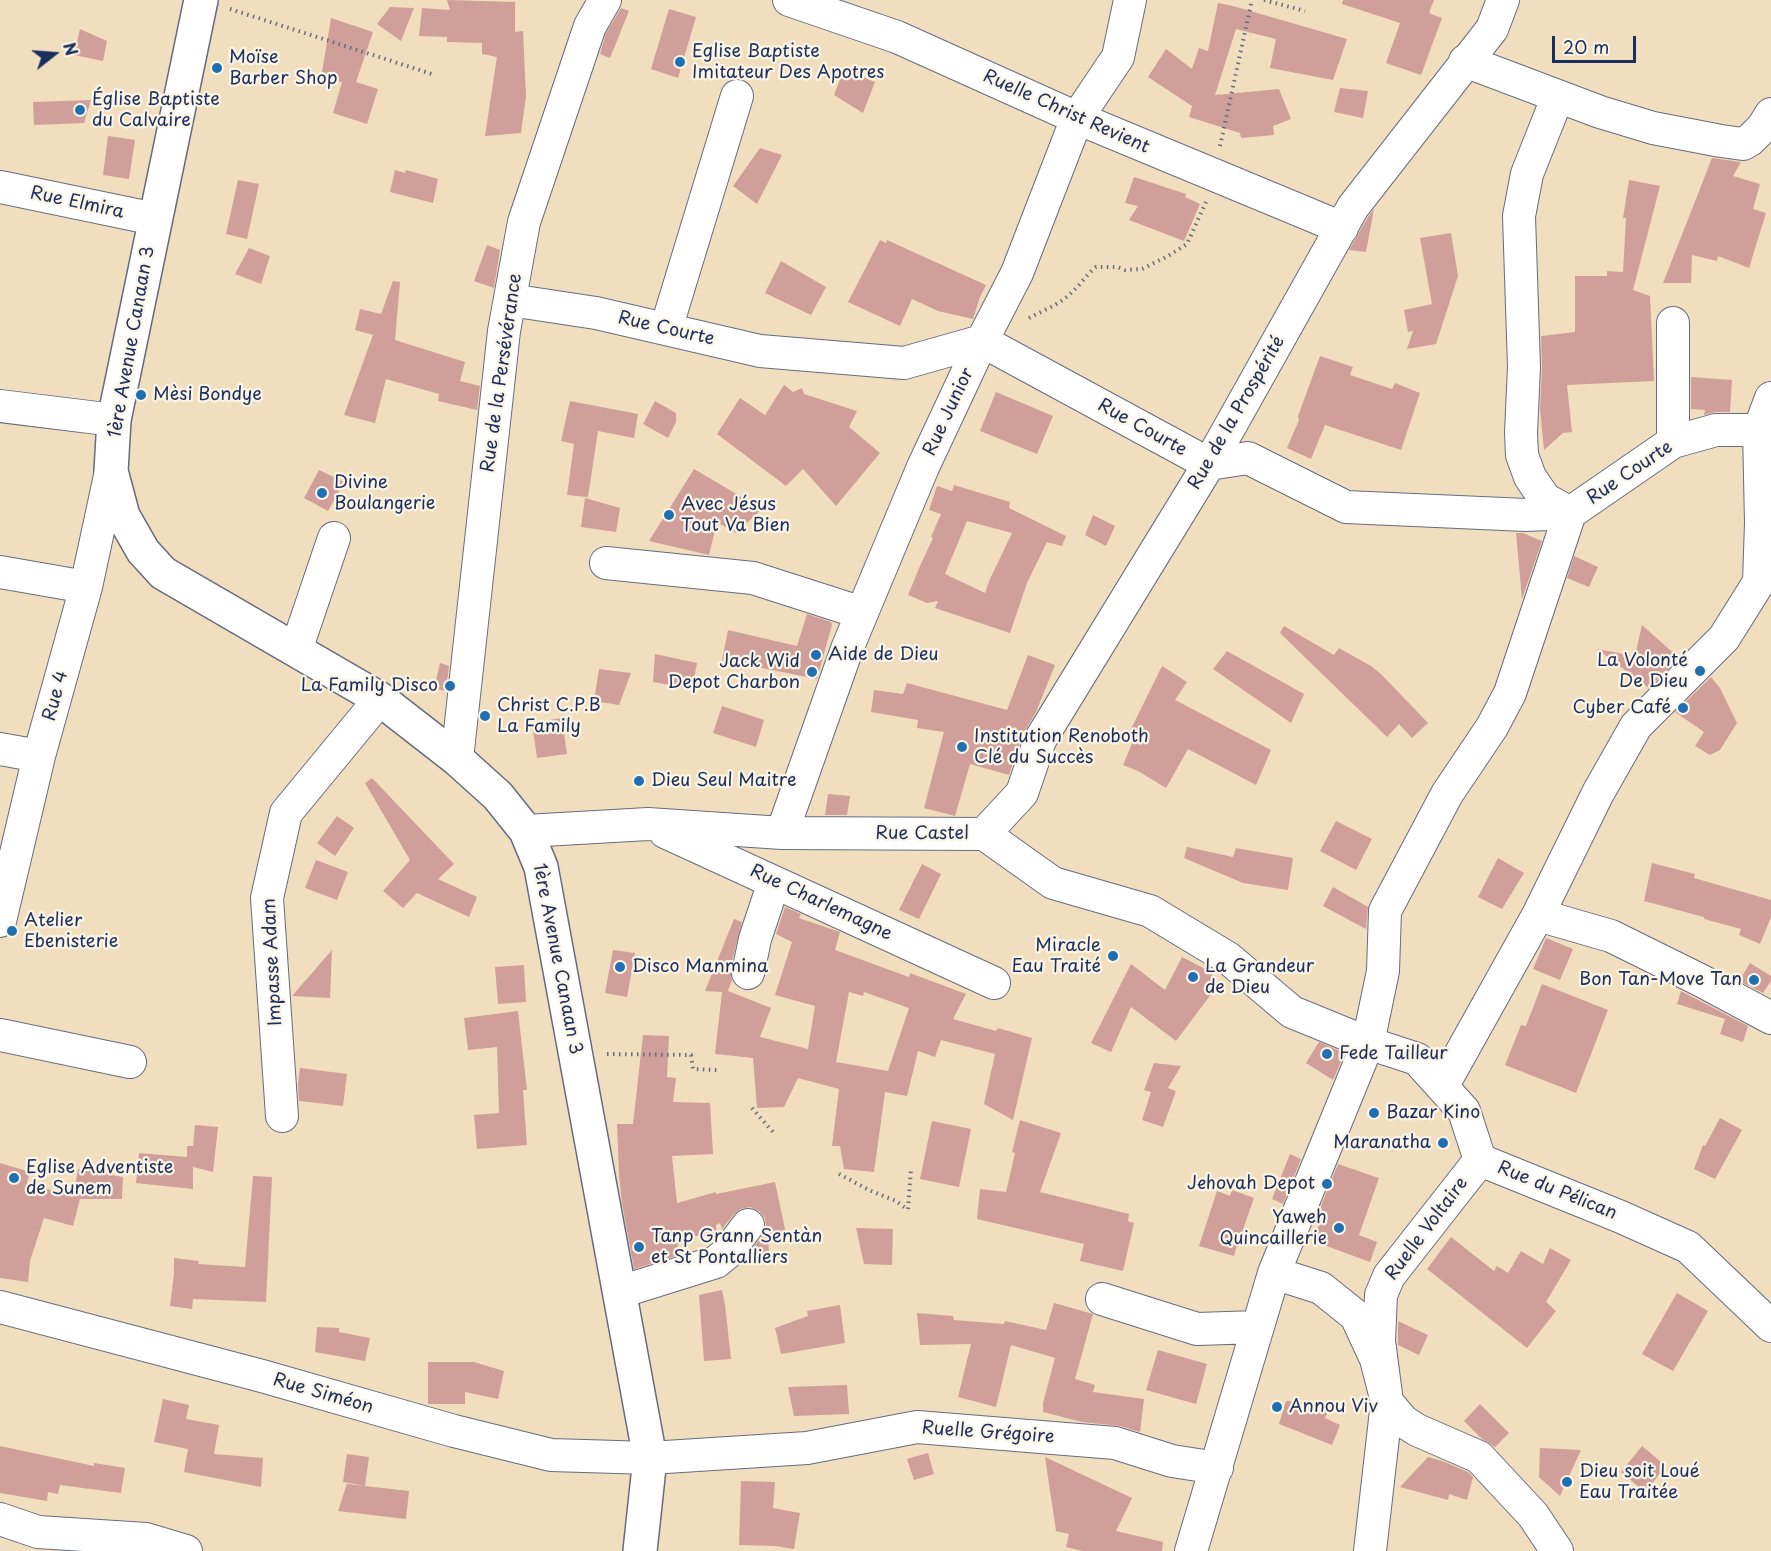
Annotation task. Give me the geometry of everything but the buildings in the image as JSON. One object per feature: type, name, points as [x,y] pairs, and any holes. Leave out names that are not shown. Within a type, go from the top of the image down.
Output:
[{"type":"main road","name":"1ère Avenue Canaan 3","points":[[201,0],[114,420],[111,471],[123,516],[143,551],[163,573],[380,699],[457,759],[498,795],[526,831],[541,867],[650,1458],[640,1551]]},
{"type":"street","name":"Rue de la Persévérance","points":[[457,759],[504,332],[524,222],[590,26],[605,0]]},
{"type":"street","name":"Ruelle Christ Revient","points":[[789,0],[897,37],[1077,118],[1341,228]]},
{"type":"street","name":"Rue Junior","points":[[782,833],[862,613],[924,467],[982,341],[1017,273],[1077,118],[1118,57],[1130,0]]},
{"type":"street","name":"Rue de la Prospérité","points":[[984,834],[1022,793],[1040,740],[1209,464],[1353,207],[1492,29],[1503,0]]},
{"type":"street","points":[[1465,61],[1600,112],[1653,128],[1720,141],[1743,144],[1750,141],[1771,114]]},
{"type":"street","points":[[666,329],[737,96]]},
{"type":"street","points":[[1191,1551],[1274,1274],[1368,1043],[1383,971],[1385,911],[1447,794],[1492,727],[1510,693],[1570,513],[1545,499],[1530,477],[1522,455],[1521,433],[1524,367],[1519,216],[1527,174],[1558,96]]},
{"type":"street","name":"Rue Elmira","points":[[0,187],[155,219]]},
{"type":"street","name":"Rue Courte","points":[[510,300],[596,313],[760,351],[904,363],[982,341],[1209,464],[1248,458],[1346,507],[1526,514],[1570,513],[1673,442],[1716,430],[1759,430]]},
{"type":"street","points":[[1673,323],[1673,442]]},
{"type":"street","points":[[1442,1087],[1538,915],[1598,793],[1636,726],[1724,638],[1765,582],[1759,430],[1771,398]]},
{"type":"street","points":[[0,406],[114,420]]},
{"type":"street","name":"Rue 4","points":[[0,921],[39,756],[86,587],[111,471]]},
{"type":"street","points":[[296,650],[334,538]]},
{"type":"street","points":[[606,563],[753,578],[862,613]]},
{"type":"street","points":[[0,572],[86,587]]},
{"type":"street","name":"Impasse Adam","points":[[282,1116],[267,898],[286,813],[380,699]]},
{"type":"street","points":[[0,749],[39,756]]},
{"type":"street","name":"Rue Castel","points":[[526,831],[648,824],[782,833],[984,834],[1053,883],[1149,910],[1228,958],[1293,1012],[1368,1043]]},
{"type":"street","name":"Rue Charlemagne","points":[[648,824],[994,983]]},
{"type":"street","points":[[748,973],[755,939],[774,882]]},
{"type":"street","points":[[1538,915],[1611,936],[1771,1018]]},
{"type":"street","points":[[0,1035],[130,1062]]},
{"type":"street","name":"Rue du Pélican","points":[[1368,1043],[1417,1059],[1464,1111],[1480,1160],[1621,1217],[1688,1247],[1771,1326]]},
{"type":"street","name":"Ruelle Voltaire","points":[[1370,1551],[1387,1402],[1379,1341],[1381,1295],[1389,1276],[1480,1160]]},
{"type":"street","points":[[620,1292],[716,1262],[727,1253],[748,1225]]},
{"type":"street","points":[[1274,1274],[1321,1288],[1356,1316],[1376,1359],[1387,1402],[1403,1421],[1417,1430],[1479,1457],[1533,1515],[1557,1551]]},
{"type":"street","points":[[1102,1299],[1197,1329],[1258,1327]]},
{"type":"street","name":"Rue Siméon","points":[[0,1306],[454,1431],[551,1455],[650,1458]]},
{"type":"street","name":"Ruelle Grégoire","points":[[650,1458],[807,1448],[917,1426],[1115,1443],[1172,1461],[1217,1468]]},
{"type":"street","points":[[0,1519],[38,1532],[146,1539],[186,1551]]},
{"type":"path","points":[[201,0],[435,75]]},
{"type":"path","points":[[1025,320],[1058,304],[1074,291],[1086,275],[1096,267],[1142,269],[1187,244],[1201,211],[1212,193],[1252,0]]},
{"type":"path","points":[[1264,0],[1305,11]]},
{"type":"path","points":[[597,1054],[691,1055],[693,1069],[717,1070]]},
{"type":"path","points":[[752,1108],[773,1132]]},
{"type":"path","points":[[840,1174],[871,1191],[896,1201],[908,1210],[911,1169]]},
{"type":"place","name":"Eglise Baptiste Imitateur Des Apotres","points":[[680,62]]},
{"type":"place","name":"Moïse Barber Shop","points":[[217,68]]},
{"type":"place","name":"Église Baptiste du Calvaire","points":[[80,110]]},
{"type":"place","name":"Mèsi Bondye","points":[[141,395]]},
{"type":"place","name":"Divine Boulangerie","points":[[322,493]]},
{"type":"place","name":"Avec Jésus Tout Va Bien","points":[[669,515]]},
{"type":"place","name":"Aide de Dieu","points":[[816,655]]},
{"type":"place","name":"La Volonté De Dieu","points":[[1700,671]]},
{"type":"place","name":"Jack Wid Depot Charbon","points":[[812,672]]},
{"type":"place","name":"La Family Disco","points":[[450,686]]},
{"type":"place","name":"Cyber Café","points":[[1683,708]]},
{"type":"place","name":"Christ C.P.B La Family","points":[[485,716]]},
{"type":"place","name":"Institution Renoboth Clé du Succès","points":[[962,747]]},
{"type":"place","name":"Dieu Seul Maitre","points":[[639,781]]},
{"type":"place","name":"Atelier Ebenisterie","points":[[12,931]]},
{"type":"place","name":"Miracle Eau Traité","points":[[1113,956]]},
{"type":"place","name":"Disco Manmina","points":[[620,967]]},
{"type":"place","name":"La Grandeur de Dieu","points":[[1193,977]]},
{"type":"place","name":"Bon Tan-Move Tan","points":[[1754,980]]},
{"type":"place","name":"Fede Tailleur","points":[[1327,1054]]},
{"type":"place","name":"Bazar Kino","points":[[1374,1113]]},
{"type":"place","name":"Maranatha","points":[[1443,1143]]},
{"type":"place","name":"Eglise Adventiste de Sunem","points":[[14,1178]]},
{"type":"place","name":"Jehovah Depot","points":[[1327,1184]]},
{"type":"place","name":"Yaweh Quincaillerie","points":[[1339,1228]]},
{"type":"place","name":"Tanp Grann Sentàn et St Pontalliers","points":[[639,1247]]},
{"type":"place","name":"Annou Viv","points":[[1277,1407]]},
{"type":"place","name":"Dieu soit Loué Eau Traitée","points":[[1567,1482]]}]
